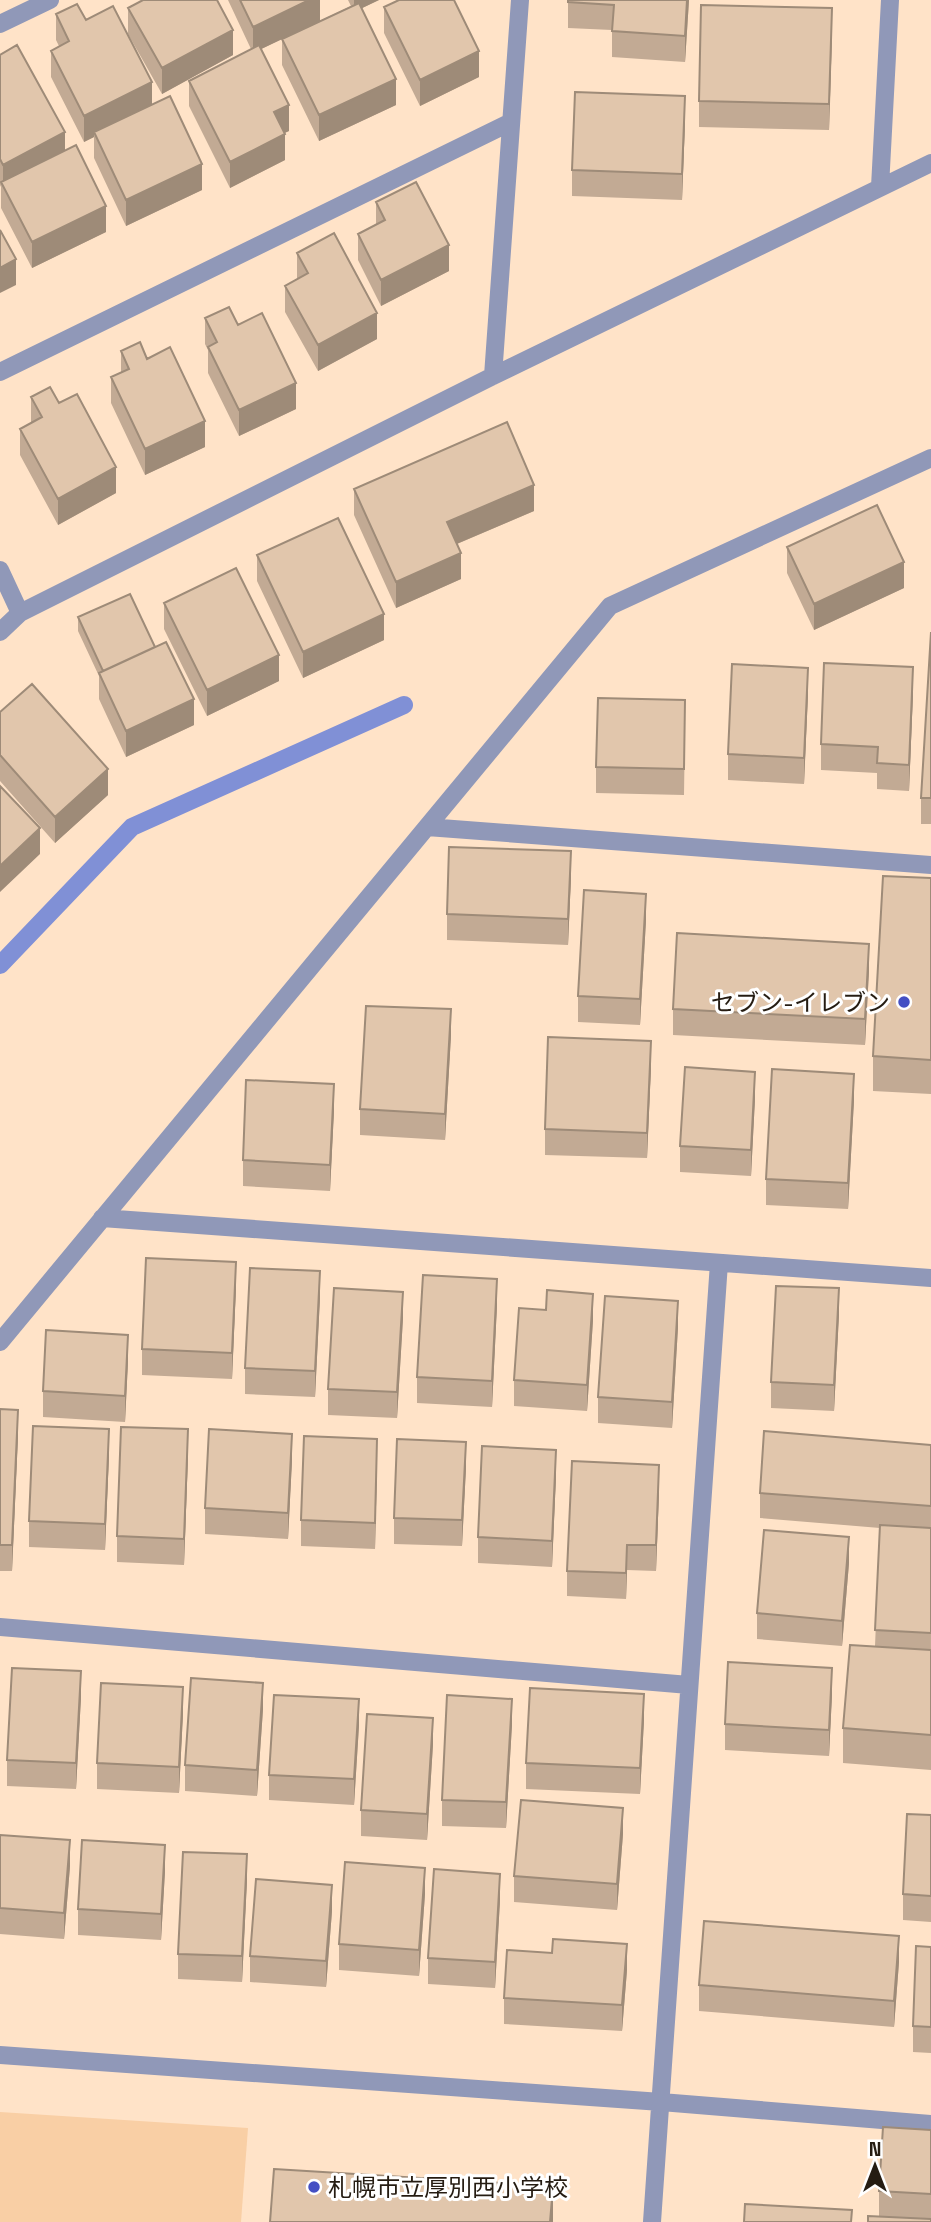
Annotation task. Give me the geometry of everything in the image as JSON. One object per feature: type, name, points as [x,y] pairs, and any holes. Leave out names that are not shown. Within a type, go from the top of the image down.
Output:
[{"type":"street","points":[[0,24],[50,0]]},
{"type":"street","points":[[493,376],[520,0]]},
{"type":"street","points":[[880,187],[890,0]]},
{"type":"street","points":[[0,372],[511,122]]},
{"type":"street","points":[[0,632],[20,613],[493,376],[931,163]]},
{"type":"street","points":[[0,1342],[610,606],[931,458]]},
{"type":"street","points":[[0,570],[20,613]]},
{"type":"street","points":[[427,827],[931,865]]},
{"type":"street","points":[[102,1218],[931,1278]]},
{"type":"street","points":[[652,2222],[719,1263]]},
{"type":"street","points":[[0,1627],[690,1685]]},
{"type":"street","points":[[0,2055],[931,2124]]},
{"type":"shaded area","points":[[0,2112],[248,2128],[241,2222],[0,2222]]},
{"type":"building","points":[[143,0],[217,0],[233,30],[162,68],[128,8]]},
{"type":"building","points":[[240,0],[309,0],[253,27]]},
{"type":"building","points":[[399,0],[454,0],[479,51],[420,80],[384,7]]},
{"type":"building","points":[[568,0],[687,0],[685,36],[612,31],[614,5]]},
{"type":"building","points":[[359,3],[396,79],[319,115],[282,39]]},
{"type":"building","points":[[77,4],[86,20],[113,6],[152,82],[84,116],[51,51],[69,41],[56,14]]},
{"type":"building","points":[[701,5],[832,8],[829,104],[699,101]]},
{"type":"building","points":[[17,45],[65,132],[3,165],[0,159],[0,55]]},
{"type":"building","points":[[259,45],[289,105],[274,112],[285,134],[230,162],[189,81]]},
{"type":"building","points":[[575,92],[685,96],[682,174],[572,170]]},
{"type":"building","points":[[170,96],[202,164],[126,200],[94,132]]},
{"type":"building","points":[[76,145],[106,206],[32,242],[1,182]]},
{"type":"building","points":[[416,182],[449,245],[381,280],[358,234],[385,220],[376,202]]},
{"type":"building","points":[[0,230],[16,259],[0,268]]},
{"type":"building","points":[[334,233],[377,313],[318,345],[285,286],[308,273],[297,253]]},
{"type":"building","points":[[229,307],[238,325],[262,313],[296,383],[239,410],[208,347],[217,342],[205,318]]},
{"type":"building","points":[[140,342],[147,359],[170,347],[205,421],[145,449],[111,377],[129,369],[121,351]]},
{"type":"building","points":[[50,387],[59,403],[77,394],[116,467],[58,499],[20,429],[42,417],[31,397]]},
{"type":"building","points":[[507,422],[534,485],[447,522],[461,553],[396,582],[354,489]]},
{"type":"building","points":[[877,505],[904,562],[814,604],[787,547]]},
{"type":"building","points":[[338,518],[384,614],[303,652],[257,555]]},
{"type":"building","points":[[236,568],[279,655],[207,690],[164,603]]},
{"type":"building","points":[[130,594],[155,647],[103,671],[78,617]]},
{"type":"building","points":[[931,632],[931,798],[921,798]]},
{"type":"building","points":[[166,642],[194,699],[126,731],[99,673]]},
{"type":"building","points":[[824,663],[913,667],[909,765],[877,763],[878,747],[821,744]]},
{"type":"building","points":[[732,664],[808,668],[804,758],[728,754]]},
{"type":"building","points":[[32,684],[108,769],[55,817],[0,755],[0,712]]},
{"type":"building","points":[[598,698],[685,700],[684,769],[596,767]]},
{"type":"building","points":[[0,786],[40,828],[0,866]]},
{"type":"building","points":[[449,847],[571,851],[568,919],[447,914]]},
{"type":"building","name":"セブン-イレブン","points":[[883,876],[931,878],[931,1060],[873,1056]]},
{"type":"building","points":[[584,890],[646,894],[640,999],[578,996]]},
{"type":"building","points":[[677,933],[869,944],[865,1019],[673,1009]]},
{"type":"building","points":[[366,1006],[451,1009],[445,1114],[360,1109]]},
{"type":"building","points":[[548,1037],[651,1041],[647,1133],[545,1129]]},
{"type":"building","points":[[685,1067],[755,1072],[751,1150],[680,1146]]},
{"type":"building","points":[[772,1069],[854,1074],[848,1183],[766,1179]]},
{"type":"building","points":[[246,1080],[334,1084],[330,1165],[243,1160]]},
{"type":"building","points":[[146,1258],[236,1262],[232,1353],[142,1349]]},
{"type":"building","points":[[250,1268],[320,1271],[315,1371],[245,1368]]},
{"type":"building","points":[[423,1275],[497,1279],[492,1381],[417,1377]]},
{"type":"building","points":[[776,1286],[839,1288],[834,1385],[771,1382]]},
{"type":"building","points":[[334,1288],[403,1292],[397,1392],[328,1389]]},
{"type":"building","points":[[547,1290],[593,1294],[587,1385],[514,1380],[519,1308],[546,1310]]},
{"type":"building","points":[[605,1296],[678,1301],[672,1402],[598,1397]]},
{"type":"building","points":[[46,1330],[128,1335],[125,1396],[43,1391]]},
{"type":"building","points":[[0,1409],[18,1410],[12,1545],[0,1545]]},
{"type":"building","points":[[33,1426],[109,1429],[105,1524],[29,1521]]},
{"type":"building","points":[[121,1427],[188,1429],[184,1539],[117,1536]]},
{"type":"building","points":[[209,1429],[292,1434],[288,1513],[205,1508]]},
{"type":"building","points":[[764,1431],[931,1445],[931,1506],[760,1493]]},
{"type":"building","points":[[304,1436],[377,1439],[375,1523],[301,1520]]},
{"type":"building","points":[[397,1439],[466,1442],[462,1520],[394,1518]]},
{"type":"building","points":[[482,1446],[556,1450],[552,1541],[478,1537]]},
{"type":"building","points":[[572,1461],[659,1465],[656,1545],[627,1545],[626,1573],[567,1571]]},
{"type":"building","points":[[880,1525],[931,1528],[931,1633],[875,1630]]},
{"type":"building","points":[[764,1530],[849,1537],[842,1621],[757,1613]]},
{"type":"building","points":[[850,1645],[931,1650],[931,1735],[843,1728]]},
{"type":"building","points":[[728,1662],[832,1668],[829,1730],[725,1724]]},
{"type":"building","points":[[12,1668],[81,1671],[76,1763],[7,1760]]},
{"type":"building","points":[[191,1678],[263,1683],[257,1770],[185,1765]]},
{"type":"building","points":[[101,1683],[183,1687],[179,1767],[97,1763]]},
{"type":"building","points":[[530,1688],[644,1694],[640,1768],[526,1763]]},
{"type":"building","points":[[274,1695],[359,1699],[354,1779],[269,1775]]},
{"type":"building","points":[[447,1695],[512,1699],[506,1802],[442,1800]]},
{"type":"building","points":[[367,1714],[433,1718],[427,1814],[361,1810]]},
{"type":"building","points":[[521,1800],[623,1808],[617,1884],[514,1876]]},
{"type":"building","points":[[907,1814],[931,1815],[931,1896],[903,1894]]},
{"type":"building","points":[[0,1835],[70,1840],[64,1913],[0,1908]]},
{"type":"building","points":[[82,1840],[165,1845],[161,1914],[78,1909]]},
{"type":"building","points":[[183,1852],[247,1854],[242,1956],[178,1954]]},
{"type":"building","points":[[345,1862],[425,1868],[419,1950],[339,1944]]},
{"type":"building","points":[[434,1869],[500,1874],[495,1962],[428,1958]]},
{"type":"building","points":[[256,1879],[332,1885],[326,1961],[250,1956]]},
{"type":"building","points":[[704,1921],[899,1936],[894,2001],[699,1985]]},
{"type":"building","points":[[553,1939],[627,1944],[622,2005],[504,1998],[507,1950],[552,1953]]},
{"type":"building","points":[[916,1946],[931,1947],[931,2027],[913,2026]]},
{"type":"building","points":[[883,2127],[931,2130],[931,2194],[879,2191]]},
{"type":"building","points":[[274,2169],[553,2186],[550,2222],[270,2222]]},
{"type":"building","points":[[745,2204],[852,2210],[851,2222],[744,2222]]},
{"type":"building","points":[[868,2216],[931,2219],[931,2222],[868,2222]]},
{"type":"waterway","points":[[0,965],[132,827],[404,705]]},
{"type":"place","name":"セブン-イレブン","points":[[904,1002]]},
{"type":"place","name":"札幌市立厚別西小学校","points":[[314,2187]]}]
